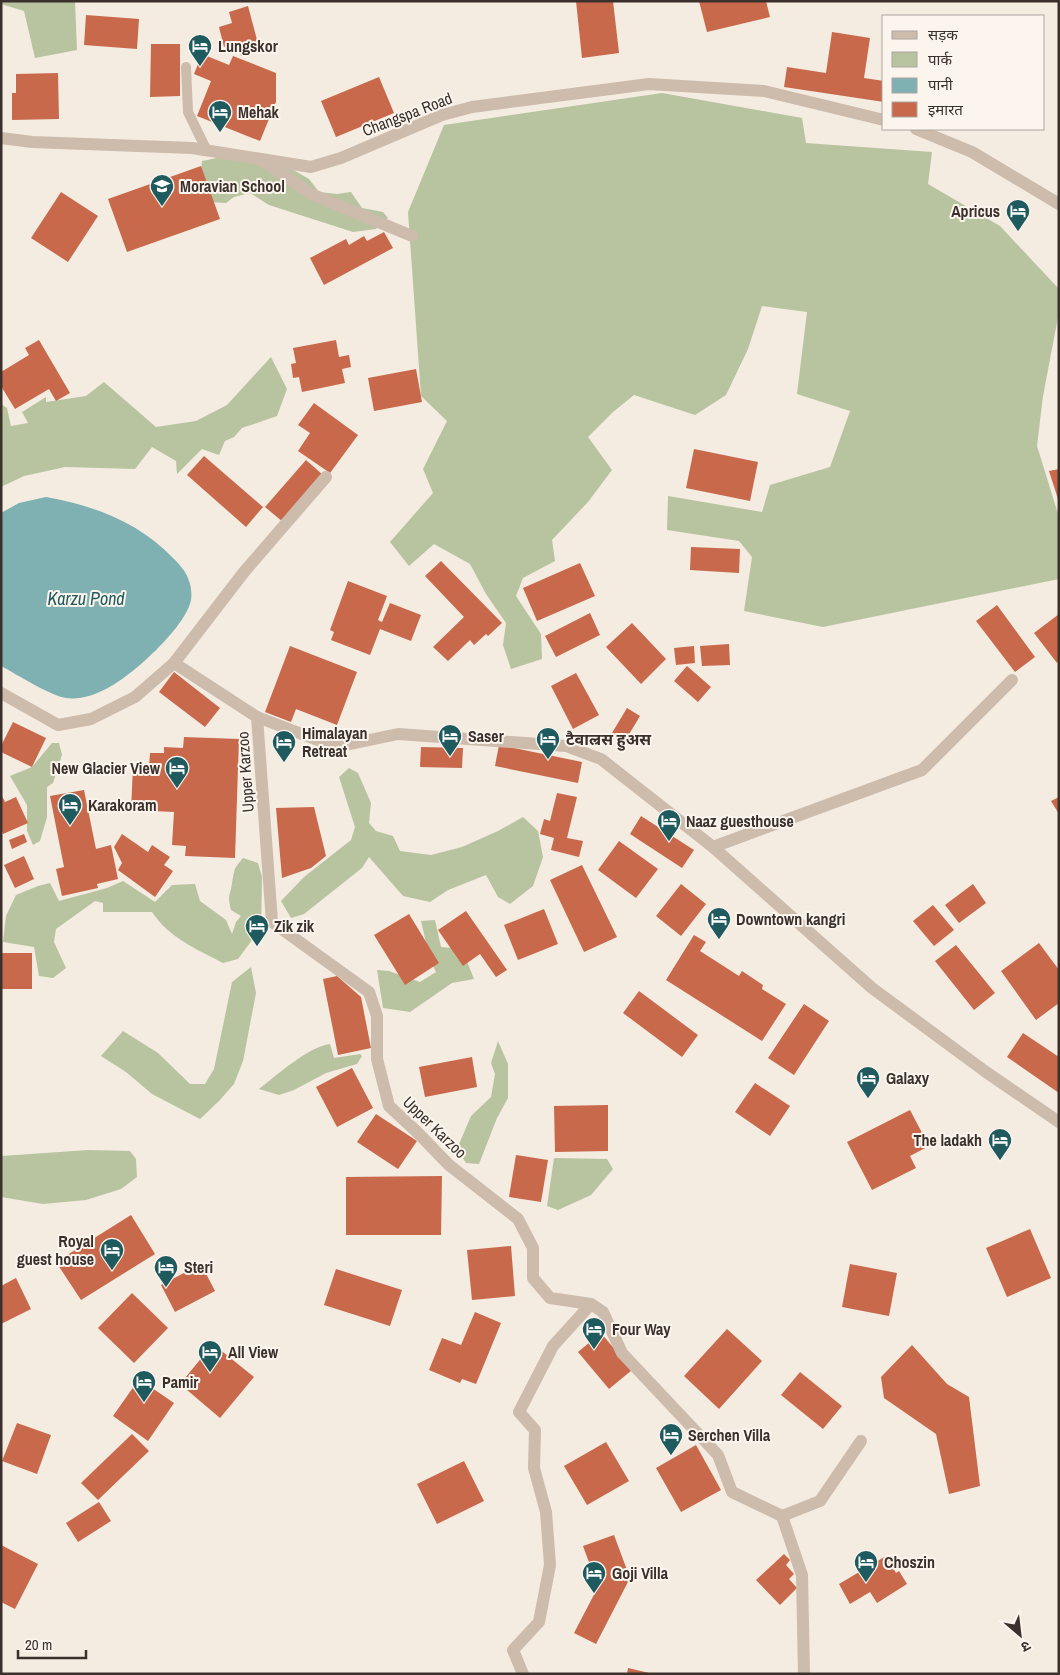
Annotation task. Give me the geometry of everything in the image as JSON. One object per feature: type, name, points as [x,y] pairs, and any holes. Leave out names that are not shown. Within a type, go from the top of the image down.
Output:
[{"type":"street","name":"Changspa Road","points":[[1,138],[32,142],[206,149],[311,167],[341,158],[442,115],[472,107],[649,84],[764,91],[882,120]]},
{"type":"street","points":[[918,130],[972,152],[1059,204]]},
{"type":"street","points":[[260,158],[311,194],[412,236]]},
{"type":"street","points":[[1,693],[58,725],[91,719],[135,697],[174,663],[244,572],[326,477]]},
{"type":"street","name":"Upper Karzoo","points":[[174,663],[258,717],[272,922],[369,992],[377,1016],[377,1058],[389,1106],[449,1165],[518,1220],[533,1248],[533,1278],[550,1298],[591,1304]]},
{"type":"street","points":[[713,847],[922,770],[1012,680]]},
{"type":"street","points":[[258,717],[336,747],[398,734],[566,746],[601,759],[713,847],[872,988],[986,1072],[1059,1122]]},
{"type":"street","points":[[523,1674],[513,1650],[539,1622],[550,1565],[546,1512],[534,1468],[535,1430],[519,1412],[553,1346],[591,1304],[603,1312],[622,1353],[718,1455],[732,1492],[782,1516],[802,1575],[804,1674]]},
{"type":"street","points":[[782,1516],[820,1501],[861,1441]]},
{"type":"lane","points":[[186,67],[188,112],[206,149]]},
{"type":"green space","points":[[1,1],[75,1],[77,50],[35,58],[24,11],[1,4]]},
{"type":"green space","points":[[662,93],[802,118],[806,143],[932,152],[928,184],[1000,226],[1059,289],[1059,312],[1043,396],[1037,446],[1059,517],[1059,579],[823,627],[744,611],[752,557],[739,541],[667,530],[668,496],[762,512],[770,485],[830,467],[850,411],[797,394],[807,312],[762,306],[748,349],[726,395],[695,415],[634,395],[613,412],[588,437],[612,470],[588,502],[552,540],[555,561],[523,578],[516,596],[541,634],[542,659],[511,669],[503,645],[506,623],[486,594],[470,564],[434,544],[409,566],[390,542],[433,493],[423,469],[447,421],[421,396],[408,212],[444,125]]},
{"type":"green space","points":[[227,156],[283,164],[309,179],[319,192],[337,194],[351,192],[362,208],[383,212],[388,218],[376,229],[353,232],[269,205],[250,193],[234,197],[226,203],[208,202],[201,171],[202,161]]},
{"type":"green space","points":[[271,357],[287,389],[277,416],[242,428],[234,437],[225,441],[219,455],[202,449],[177,474],[176,461],[152,447],[135,469],[65,467],[24,476],[1,487],[1,404],[7,408],[11,426],[28,423],[22,412],[46,397],[46,402],[86,396],[104,382],[156,427],[196,421],[227,405]]},
{"type":"green space","points":[[52,743],[59,743],[62,755],[53,783],[47,787],[47,817],[40,841],[33,845],[27,831],[27,805],[10,776],[32,767]]},
{"type":"green space","points":[[349,768],[358,773],[371,803],[369,823],[376,831],[393,836],[400,851],[431,855],[462,847],[498,831],[523,817],[538,831],[543,857],[533,886],[510,904],[498,897],[486,875],[448,890],[430,902],[403,896],[369,857],[362,868],[304,914],[291,918],[281,901],[304,877],[351,840],[355,827],[339,777]]},
{"type":"green space","points":[[243,858],[258,863],[262,877],[261,928],[238,959],[223,963],[194,948],[166,929],[152,912],[103,912],[103,903],[95,901],[56,929],[54,942],[66,968],[53,978],[39,976],[34,947],[3,942],[6,916],[16,895],[50,883],[59,901],[107,888],[123,881],[155,902],[172,885],[195,884],[200,901],[226,920],[232,934],[236,922],[241,916],[231,910],[229,896],[235,869]]},
{"type":"green space","points":[[435,920],[441,947],[462,949],[474,979],[452,983],[410,1012],[383,1008],[377,970],[389,971],[420,982],[436,972],[430,960],[421,921]]},
{"type":"green space","points":[[251,967],[256,993],[243,1061],[234,1084],[200,1119],[152,1094],[126,1072],[101,1056],[123,1031],[158,1053],[190,1084],[205,1084],[214,1069],[232,982]]},
{"type":"green space","points":[[498,1041],[508,1064],[508,1098],[497,1118],[479,1164],[466,1163],[457,1149],[471,1116],[491,1097],[495,1074],[491,1063]]},
{"type":"green space","points":[[330,1044],[334,1058],[360,1054],[362,1056],[357,1064],[326,1073],[294,1090],[279,1095],[259,1089],[312,1050]]},
{"type":"green space","points":[[88,1150],[130,1151],[136,1159],[137,1177],[121,1189],[86,1200],[43,1204],[1,1197],[2,1156]]},
{"type":"green space","points":[[554,1158],[607,1159],[613,1169],[591,1195],[558,1210],[547,1206]]},
{"type":"water","name":"Karzu Pond","points":[[46,497],[82,505],[131,525],[160,546],[176,561],[187,575],[191,587],[191,600],[187,611],[179,624],[156,650],[143,663],[117,683],[97,693],[81,698],[59,696],[42,689],[1,666],[1,513],[19,503]]},
{"type":"building","points":[[576,1],[613,1],[619,53],[582,58]]},
{"type":"building","points":[[699,1],[766,1],[770,17],[707,32]]},
{"type":"building","points":[[248,6],[260,51],[241,56],[237,44],[224,47],[219,27],[232,23],[229,12]]},
{"type":"building","points":[[86,15],[139,19],[137,49],[84,45]]},
{"type":"building","points":[[832,32],[870,38],[864,78],[882,81],[882,102],[784,87],[787,67],[826,73]]},
{"type":"building","points":[[151,44],[180,44],[180,96],[150,97]]},
{"type":"building","points":[[202,54],[229,65],[233,56],[276,73],[276,102],[260,141],[197,116],[211,81],[194,74]]},
{"type":"building","points":[[58,73],[59,119],[12,120],[12,93],[16,93],[16,74]]},
{"type":"building","points":[[379,77],[394,113],[336,137],[321,101]]},
{"type":"building","points":[[201,166],[220,219],[127,252],[108,199]]},
{"type":"building","points":[[61,192],[98,216],[68,262],[31,238]]},
{"type":"building","points":[[384,232],[393,248],[324,285],[310,258],[346,239],[349,245],[364,236],[367,241]]},
{"type":"building","points":[[39,340],[70,393],[56,401],[49,389],[15,409],[1,386],[1,372],[29,355],[25,348]]},
{"type":"building","points":[[336,340],[339,357],[349,355],[351,367],[342,369],[345,383],[302,392],[299,377],[293,378],[291,364],[296,363],[293,348]]},
{"type":"building","points":[[416,369],[422,402],[374,411],[368,378]]},
{"type":"building","points":[[314,403],[358,435],[330,473],[298,451],[310,433],[298,425]]},
{"type":"building","points":[[694,449],[758,462],[750,501],[686,488]]},
{"type":"building","points":[[204,456],[263,507],[246,527],[187,475]]},
{"type":"building","points":[[306,460],[323,475],[283,522],[265,507]]},
{"type":"building","points":[[1059,469],[1059,499],[1058,499],[1049,471]]},
{"type":"building","points":[[691,547],[740,549],[739,573],[690,570]]},
{"type":"building","points":[[441,561],[502,623],[488,636],[486,634],[474,645],[470,640],[448,661],[433,647],[464,617],[425,576]]},
{"type":"building","points":[[580,563],[595,596],[537,621],[523,588]]},
{"type":"building","points":[[348,581],[387,596],[378,620],[382,622],[390,603],[421,615],[411,641],[380,629],[370,655],[331,640],[334,632],[330,630]]},
{"type":"building","points":[[997,605],[1035,657],[1015,672],[976,621]]},
{"type":"building","points":[[590,613],[600,635],[556,657],[545,636]]},
{"type":"building","points":[[1059,614],[1059,661],[1057,663],[1034,633]]},
{"type":"building","points":[[632,623],[666,659],[641,684],[606,647]]},
{"type":"building","points":[[729,644],[730,665],[702,666],[700,646]]},
{"type":"building","points":[[290,646],[357,672],[337,725],[296,709],[291,722],[265,712]]},
{"type":"building","points":[[694,646],[695,663],[676,665],[674,648]]},
{"type":"building","points":[[687,666],[711,687],[698,702],[674,681]]},
{"type":"building","points":[[174,672],[220,708],[205,727],[159,692]]},
{"type":"building","points":[[576,673],[599,715],[573,729],[551,686]]},
{"type":"building","points":[[627,708],[640,716],[625,741],[612,733]]},
{"type":"building","points":[[13,722],[46,738],[32,767],[1,752],[1,746]]},
{"type":"building","points":[[184,737],[239,739],[235,858],[185,856],[186,846],[172,845],[174,812],[131,810],[133,766],[149,767],[150,753],[164,753],[164,747],[183,748]]},
{"type":"building","points":[[499,745],[582,762],[578,783],[495,766]]},
{"type":"building","points":[[421,747],[463,748],[462,768],[420,767]]},
{"type":"building","points":[[84,790],[96,849],[111,845],[118,879],[97,884],[98,888],[62,896],[56,869],[64,867],[50,796]]},
{"type":"building","points":[[557,793],[577,797],[567,838],[583,841],[579,857],[551,850],[554,838],[540,834],[544,819],[550,821]]},
{"type":"building","points":[[1,794],[5,802],[16,797],[28,823],[3,834],[1,829]]},
{"type":"building","points":[[1059,797],[1059,814],[1051,801]]},
{"type":"building","points":[[314,807],[326,856],[311,868],[282,878],[276,808]]},
{"type":"building","points":[[641,816],[694,850],[682,868],[630,834]]},
{"type":"building","points":[[24,834],[27,842],[12,849],[9,840]]},
{"type":"building","points":[[122,834],[148,852],[152,845],[170,857],[164,865],[173,871],[155,897],[118,870],[122,863],[114,847]]},
{"type":"building","points":[[619,841],[658,869],[636,898],[598,870]]},
{"type":"building","points":[[24,856],[34,879],[15,888],[4,865]]},
{"type":"building","points":[[582,865],[617,937],[584,952],[550,880]]},
{"type":"building","points":[[681,884],[706,904],[681,936],[656,916]]},
{"type":"building","points":[[973,884],[986,903],[959,923],[945,905]]},
{"type":"building","points":[[933,905],[954,930],[934,946],[913,921]]},
{"type":"building","points":[[544,909],[558,944],[518,960],[504,925]]},
{"type":"building","points":[[466,911],[507,970],[496,977],[480,954],[463,966],[438,930]]},
{"type":"building","points":[[409,914],[439,963],[405,985],[374,935]]},
{"type":"building","points":[[694,935],[706,942],[700,951],[739,976],[742,971],[763,985],[762,989],[786,1004],[762,1041],[666,980]]},
{"type":"building","points":[[1039,943],[1059,970],[1059,1003],[1036,1020],[1001,971]]},
{"type":"building","points":[[956,945],[995,993],[974,1010],[935,961]]},
{"type":"building","points":[[1,953],[32,953],[32,989],[1,989]]},
{"type":"building","points":[[337,976],[361,997],[371,1048],[338,1055],[323,979]]},
{"type":"building","points":[[639,991],[698,1035],[682,1057],[623,1013]]},
{"type":"building","points":[[804,1004],[829,1021],[794,1075],[768,1058]]},
{"type":"building","points":[[1023,1033],[1059,1057],[1059,1093],[1007,1057]]},
{"type":"building","points":[[472,1057],[477,1087],[425,1097],[419,1067]]},
{"type":"building","points":[[352,1068],[373,1108],[337,1127],[316,1087]]},
{"type":"building","points":[[755,1083],[790,1106],[770,1136],[735,1112]]},
{"type":"building","points":[[608,1105],[608,1151],[555,1152],[554,1106]]},
{"type":"building","points":[[910,1110],[929,1146],[910,1156],[916,1168],[872,1190],[847,1142]]},
{"type":"building","points":[[376,1114],[417,1141],[398,1169],[357,1142]]},
{"type":"building","points":[[516,1155],[548,1160],[541,1202],[509,1197]]},
{"type":"building","points":[[442,1176],[441,1235],[346,1235],[346,1177]]},
{"type":"building","points":[[131,1215],[155,1254],[81,1300],[56,1262]]},
{"type":"building","points":[[1030,1229],[1051,1278],[1007,1297],[986,1248]]},
{"type":"building","points":[[511,1246],[515,1296],[472,1300],[467,1250]]},
{"type":"building","points":[[201,1264],[215,1291],[175,1312],[161,1285]]},
{"type":"building","points":[[850,1264],[897,1273],[889,1316],[842,1307]]},
{"type":"building","points":[[336,1269],[402,1290],[390,1326],[324,1305]]},
{"type":"building","points":[[16,1278],[31,1309],[1,1324],[1,1286]]},
{"type":"building","points":[[132,1293],[168,1328],[134,1363],[98,1328]]},
{"type":"building","points":[[475,1312],[501,1323],[476,1384],[462,1379],[460,1383],[429,1370],[442,1338],[461,1345]]},
{"type":"building","points":[[727,1329],[762,1361],[719,1409],[684,1376]]},
{"type":"building","points":[[601,1333],[632,1370],[609,1389],[578,1352]]},
{"type":"building","points":[[213,1344],[254,1377],[220,1418],[180,1384]]},
{"type":"building","points":[[912,1345],[947,1384],[969,1397],[980,1486],[949,1494],[936,1434],[884,1398],[881,1377]]},
{"type":"building","points":[[800,1372],[842,1406],[823,1429],[781,1395]]},
{"type":"building","points":[[139,1379],[174,1403],[148,1441],[113,1416]]},
{"type":"building","points":[[17,1423],[51,1435],[37,1474],[2,1461]]},
{"type":"building","points":[[132,1434],[149,1451],[98,1500],[81,1483]]},
{"type":"building","points":[[606,1442],[629,1481],[587,1505],[564,1466]]},
{"type":"building","points":[[696,1445],[721,1490],[681,1512],[656,1468]]},
{"type":"building","points":[[464,1461],[484,1501],[437,1524],[417,1484]]},
{"type":"building","points":[[99,1502],[111,1521],[78,1542],[66,1523]]},
{"type":"building","points":[[614,1535],[630,1578],[596,1644],[574,1633],[598,1587],[583,1546]]},
{"type":"building","points":[[1,1545],[38,1564],[15,1609],[1,1602]]},
{"type":"building","points":[[784,1554],[790,1560],[786,1565],[794,1574],[789,1579],[797,1588],[780,1605],[756,1580]]},
{"type":"building","points":[[886,1556],[896,1573],[899,1571],[907,1584],[877,1603],[870,1592],[850,1604],[839,1584]]},
{"type":"building","points":[[628,1668],[649,1673],[649,1674],[627,1674]]},
{"type":"place","name":"Lungskor","points":[[200,67]]},
{"type":"place","name":"Mehak","points":[[220,133]]},
{"type":"place","name":"Moravian School","points":[[162,207]]},
{"type":"place","name":"Apricus","points":[[1018,232]]},
{"type":"place","name":"Saser","points":[[450,757]]},
{"type":"place","name":"टैवाल्रस हुअस","points":[[548,760]]},
{"type":"place","name":"Himalayan Retreat","points":[[284,763]]},
{"type":"place","name":"New Glacier View","points":[[177,789]]},
{"type":"place","name":"Karakoram","points":[[70,826]]},
{"type":"place","name":"Naaz guesthouse","points":[[669,842]]},
{"type":"place","name":"Downtown kangri","points":[[719,940]]},
{"type":"place","name":"Zik zik","points":[[257,947]]},
{"type":"place","name":"Galaxy","points":[[868,1099]]},
{"type":"place","name":"The ladakh","points":[[1000,1161]]},
{"type":"place","name":"Royal guest house","points":[[112,1271]]},
{"type":"place","name":"Steri","points":[[166,1288]]},
{"type":"place","name":"Four Way","points":[[594,1350]]},
{"type":"place","name":"All View","points":[[210,1373]]},
{"type":"place","name":"Pamir","points":[[144,1403]]},
{"type":"place","name":"Serchen Villa","points":[[671,1456]]},
{"type":"place","name":"Choszin","points":[[866,1583]]},
{"type":"place","name":"Goji Villa","points":[[594,1594]]}]
